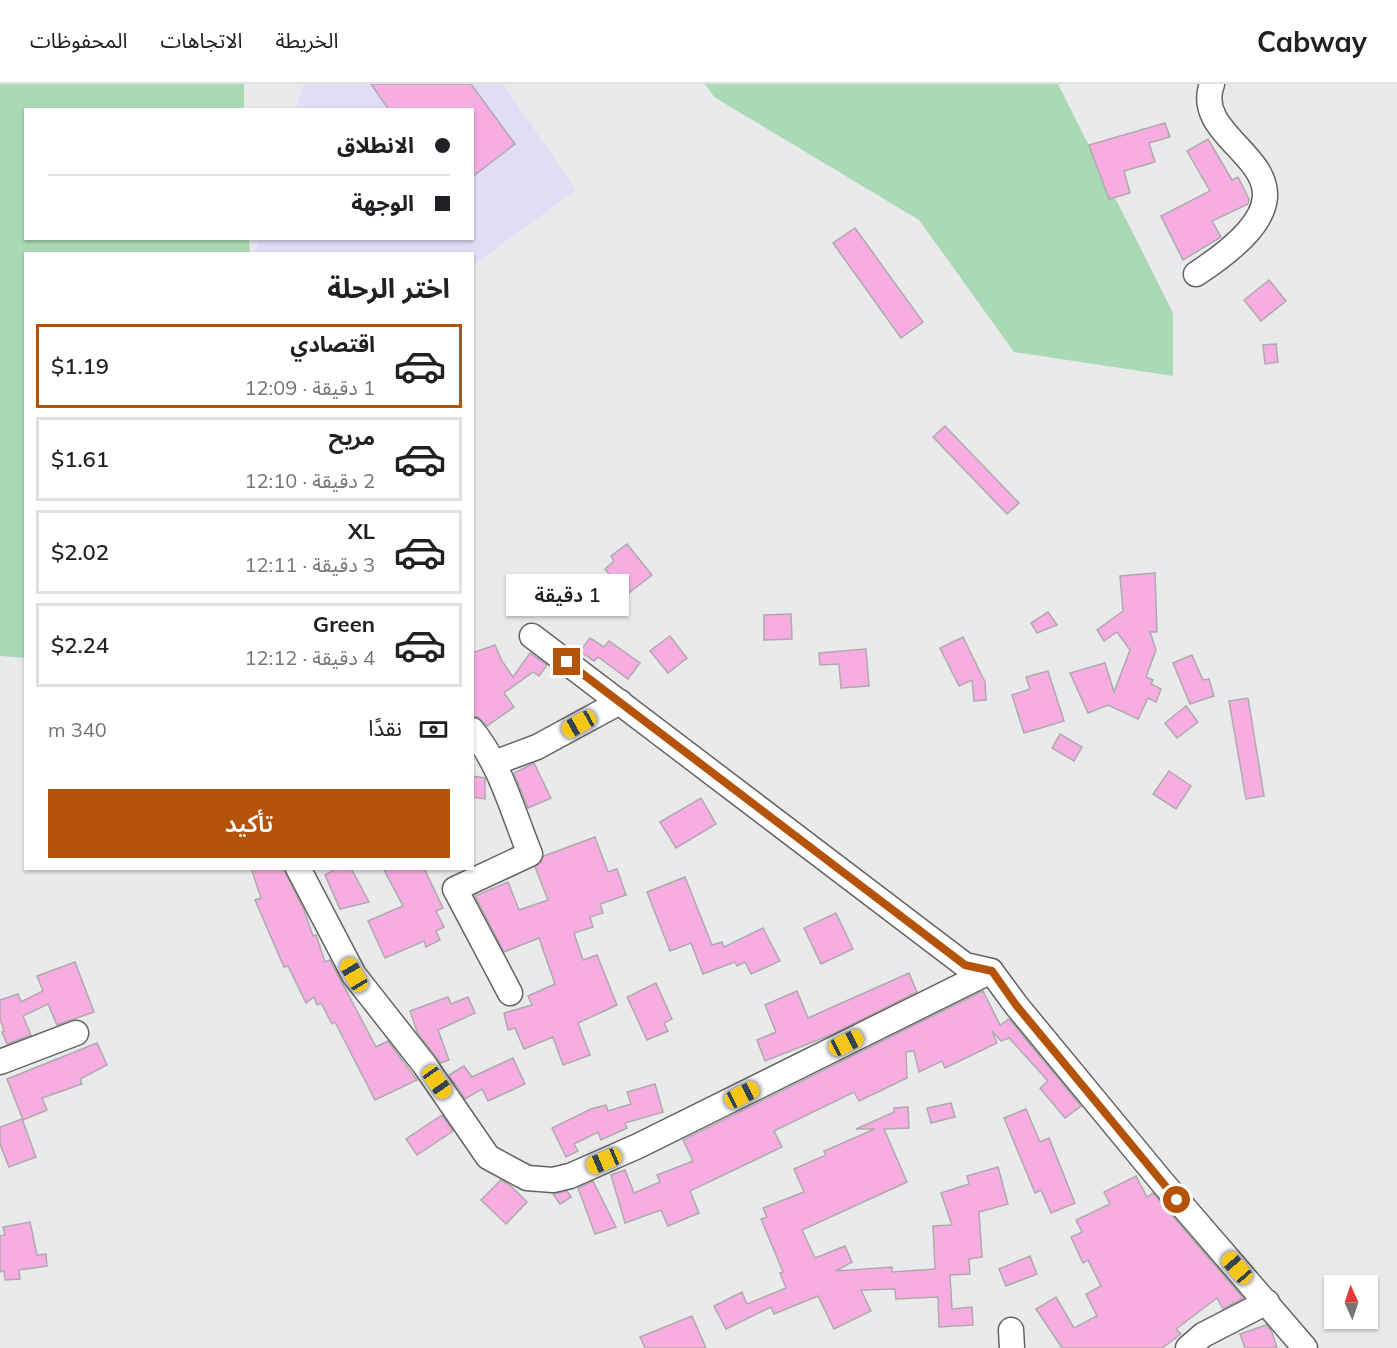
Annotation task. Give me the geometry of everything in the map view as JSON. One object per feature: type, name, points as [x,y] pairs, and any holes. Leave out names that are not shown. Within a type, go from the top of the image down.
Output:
[{"type":"street","points":[[1196,274],[1229,253],[1265,210],[1264,186],[1255,167],[1209,110],[1207,97],[1212,84]]},
{"type":"street","points":[[532,636],[965,965],[992,971],[1016,1005],[1162,1182],[1305,1348]]},
{"type":"street","points":[[494,763],[537,747],[620,702]]},
{"type":"street","points":[[474,732],[486,747],[494,763],[530,854],[455,889],[510,993]]},
{"type":"street","points":[[299,870],[322,919],[354,975],[424,1064],[488,1157],[527,1178],[553,1180],[570,1176],[638,1146],[992,971]]},
{"type":"street","points":[[0,1062],[76,1033]]},
{"type":"street","points":[[1188,1348],[1203,1335],[1267,1302]]},
{"type":"shaded area","points":[[304,84],[503,84],[576,190],[474,264],[474,252],[255,252],[258,240],[474,240],[474,108],[296,108]]},
{"type":"green space","points":[[0,84],[244,84],[244,108],[24,108],[24,240],[249,240],[250,252],[24,252],[24,658],[0,656]]},
{"type":"green space","points":[[705,84],[1058,84],[1173,313],[1173,376],[1014,352],[919,220],[714,97]]},
{"type":"building","points":[[371,84],[471,84],[515,144],[474,175],[474,108],[388,108]]},
{"type":"building","points":[[1165,123],[1170,137],[1149,143],[1155,162],[1124,171],[1130,193],[1109,199],[1089,145]]},
{"type":"building","points":[[1208,139],[1232,180],[1238,177],[1249,199],[1248,204],[1212,221],[1221,237],[1183,260],[1161,216],[1210,191],[1187,151]]},
{"type":"building","points":[[855,228],[923,322],[901,338],[833,243]]},
{"type":"building","points":[[1269,280],[1286,301],[1261,321],[1244,300]]},
{"type":"building","points":[[1276,344],[1278,362],[1265,364],[1263,345]]},
{"type":"building","points":[[945,426],[1019,503],[1007,514],[933,437]]},
{"type":"building","points":[[627,544],[652,575],[626,595],[605,569],[614,561],[611,556]]},
{"type":"building","points":[[1155,573],[1157,632],[1150,632],[1156,650],[1146,677],[1153,680],[1151,684],[1161,689],[1156,702],[1148,698],[1138,719],[1108,705],[1088,713],[1070,673],[1105,663],[1114,692],[1130,650],[1117,632],[1104,641],[1097,630],[1123,611],[1120,576]]},
{"type":"building","points":[[1048,612],[1057,625],[1037,633],[1031,623]]},
{"type":"building","points":[[791,614],[792,639],[764,640],[764,615]]},
{"type":"building","points":[[670,636],[687,658],[668,673],[650,651]]},
{"type":"building","points":[[963,637],[985,682],[986,700],[974,701],[972,680],[959,686],[940,648]]},
{"type":"building","points":[[590,638],[604,647],[609,641],[640,663],[628,679],[598,657],[594,661],[580,651]]},
{"type":"building","points":[[495,645],[513,677],[530,653],[547,665],[539,676],[533,672],[504,693],[514,707],[487,726],[478,717],[474,716],[474,652]]},
{"type":"building","points":[[866,649],[869,686],[841,688],[839,664],[820,665],[819,653]]},
{"type":"building","points":[[1192,655],[1203,680],[1209,679],[1214,696],[1190,704],[1173,663]]},
{"type":"building","points":[[1048,671],[1064,721],[1024,733],[1012,695],[1030,689],[1026,677]]},
{"type":"building","points":[[1248,698],[1264,796],[1246,799],[1229,701]]},
{"type":"building","points":[[1186,706],[1198,722],[1177,738],[1165,723]]},
{"type":"building","points":[[1060,734],[1082,747],[1074,761],[1052,748]]},
{"type":"building","points":[[534,763],[551,798],[528,808],[514,773]]},
{"type":"building","points":[[1169,771],[1191,786],[1176,809],[1153,794]]},
{"type":"building","points":[[474,776],[485,778],[485,799],[474,797]]},
{"type":"building","points":[[701,798],[716,824],[676,848],[660,822]]},
{"type":"building","points":[[595,837],[608,872],[617,869],[626,895],[600,904],[603,913],[590,917],[593,927],[574,933],[583,960],[597,955],[617,1005],[578,1023],[590,1055],[563,1065],[553,1037],[524,1049],[515,1028],[508,1030],[504,1013],[532,1005],[528,996],[555,984],[539,938],[504,952],[475,896],[508,882],[519,910],[548,900],[535,867],[544,856]]},
{"type":"building","points":[[252,870],[284,870],[304,910],[313,936],[316,935],[325,962],[330,960],[376,1047],[388,1041],[417,1080],[375,1100],[335,1022],[332,1024],[321,1003],[317,1005],[314,997],[306,1003],[288,966],[284,967],[255,900],[261,898]]},
{"type":"building","points":[[334,870],[352,870],[369,902],[340,909],[325,875]]},
{"type":"building","points":[[384,870],[425,870],[443,908],[436,911],[444,927],[436,931],[440,940],[426,947],[424,941],[385,958],[368,921],[403,906]]},
{"type":"building","points":[[685,877],[712,945],[722,942],[724,947],[763,928],[780,961],[751,974],[745,962],[737,966],[735,962],[703,974],[691,943],[670,951],[647,892]]},
{"type":"building","points":[[836,913],[853,949],[821,964],[804,928]]},
{"type":"building","points":[[75,962],[94,1012],[57,1025],[48,1004],[23,1016],[31,1035],[7,1044],[2,1032],[4,1031],[0,1019],[0,1000],[18,994],[21,1002],[43,991],[37,976]]},
{"type":"building","points":[[909,973],[917,992],[833,1034],[765,1061],[757,1040],[776,1032],[765,1005],[797,991],[808,1018]]},
{"type":"building","points":[[656,983],[672,1019],[664,1023],[668,1031],[647,1040],[627,997]]},
{"type":"building","points":[[983,991],[1000,1025],[1009,1019],[1081,1106],[1065,1118],[1040,1088],[1048,1081],[1009,1038],[1001,1041],[992,1031],[997,1043],[945,1068],[942,1061],[919,1072],[914,1051],[906,1052],[907,1078],[859,1101],[854,1092],[774,1131],[782,1147],[690,1191],[699,1213],[668,1226],[661,1210],[625,1223],[611,1175],[625,1170],[634,1193],[660,1182],[657,1175],[693,1161],[683,1140]]},
{"type":"building","points":[[448,997],[451,1004],[468,997],[475,1013],[438,1030],[449,1060],[441,1063],[418,1034],[410,1011]]},
{"type":"building","points":[[97,1043],[107,1065],[80,1079],[82,1084],[42,1098],[47,1110],[23,1120],[7,1079]]},
{"type":"building","points":[[513,1058],[525,1084],[488,1101],[482,1089],[465,1099],[449,1075],[464,1066],[472,1077]]},
{"type":"building","points":[[655,1084],[663,1112],[625,1123],[627,1128],[601,1140],[598,1132],[574,1144],[578,1151],[566,1157],[552,1128],[591,1109],[606,1105],[608,1111],[631,1104],[627,1092]]},
{"type":"building","points":[[951,1103],[955,1117],[931,1123],[927,1108]]},
{"type":"building","points":[[908,1107],[909,1128],[884,1129],[907,1182],[802,1230],[815,1258],[845,1246],[852,1262],[836,1271],[892,1267],[892,1272],[935,1269],[933,1226],[952,1225],[941,1193],[969,1184],[967,1176],[998,1167],[1008,1204],[979,1212],[982,1257],[969,1259],[970,1274],[950,1275],[952,1309],[972,1307],[973,1325],[939,1327],[938,1297],[896,1299],[895,1289],[861,1290],[871,1311],[834,1329],[818,1296],[774,1314],[771,1307],[726,1329],[714,1306],[742,1292],[747,1304],[786,1288],[780,1273],[783,1272],[761,1219],[767,1217],[763,1208],[804,1192],[794,1169],[826,1155],[824,1151],[875,1129],[856,1129],[894,1112],[894,1108]]},
{"type":"building","points":[[1026,1109],[1040,1142],[1049,1138],[1075,1203],[1051,1213],[1041,1190],[1035,1193],[1004,1118]]},
{"type":"building","points":[[442,1115],[453,1131],[417,1155],[406,1139]]},
{"type":"building","points":[[22,1119],[36,1157],[9,1167],[0,1144],[0,1127]]},
{"type":"building","points":[[1136,1176],[1147,1197],[1153,1193],[1243,1298],[1223,1309],[1217,1298],[1176,1329],[1181,1334],[1162,1348],[1062,1348],[1036,1309],[1056,1297],[1074,1328],[1097,1316],[1086,1294],[1101,1286],[1088,1260],[1083,1263],[1071,1237],[1082,1232],[1076,1220],[1110,1204],[1104,1192]]},
{"type":"building","points":[[501,1180],[511,1186],[527,1202],[506,1224],[481,1200]]},
{"type":"building","points":[[593,1181],[616,1227],[595,1234],[578,1188]]},
{"type":"building","points":[[567,1191],[571,1197],[560,1204],[553,1194]]},
{"type":"building","points":[[30,1222],[37,1255],[46,1254],[47,1266],[19,1270],[20,1279],[5,1280],[4,1271],[0,1272],[0,1236],[5,1235],[3,1227]]},
{"type":"building","points":[[1030,1256],[1037,1274],[1006,1286],[999,1269]]},
{"type":"building","points":[[692,1316],[706,1348],[645,1348],[640,1337]]},
{"type":"building","points":[[1266,1325],[1272,1332],[1277,1348],[1245,1348],[1240,1334]]},
{"type":"route","points":[[567,662],[965,965],[992,971],[1016,1005],[1177,1200]]}]
